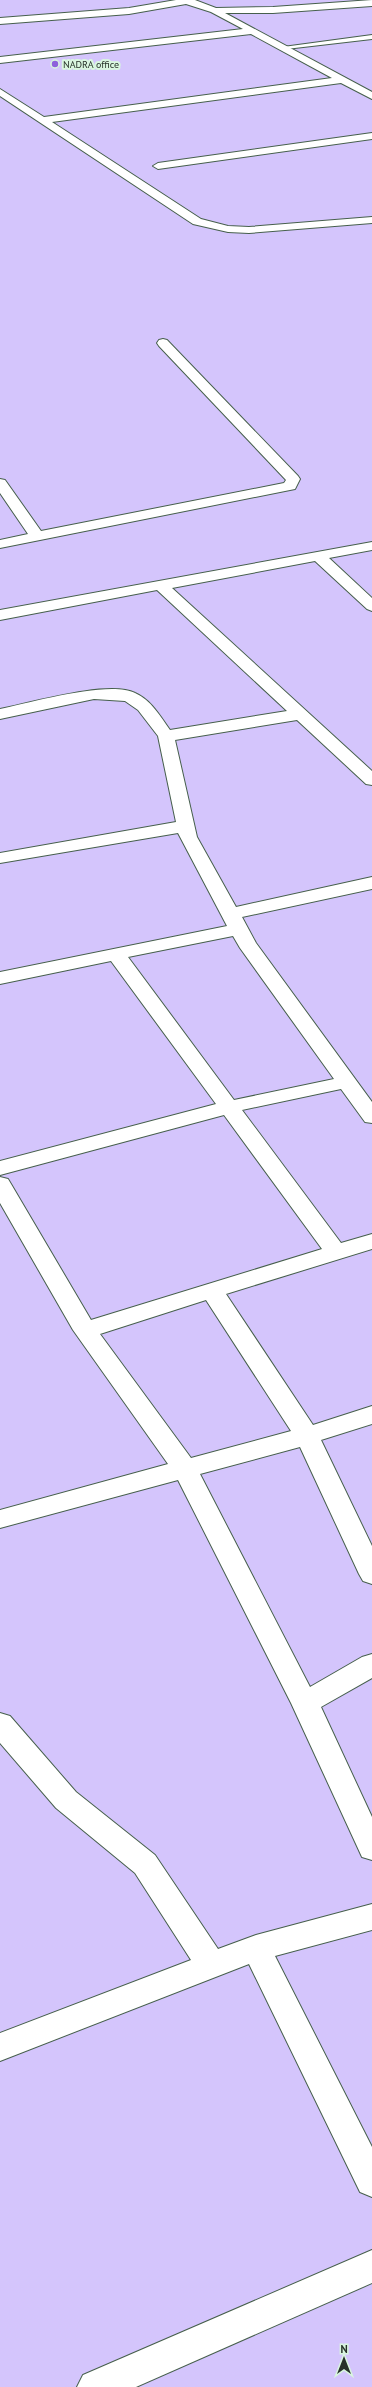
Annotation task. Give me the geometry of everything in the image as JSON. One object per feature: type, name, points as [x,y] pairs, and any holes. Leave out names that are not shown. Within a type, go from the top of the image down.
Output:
[{"type":"street","points":[[0,16],[99,9],[166,0]]},
{"type":"street","points":[[0,20],[110,13],[189,0],[214,10],[286,48],[340,80],[372,96]]},
{"type":"street","points":[[214,10],[273,10],[372,3]]},
{"type":"street","points":[[0,60],[252,31]]},
{"type":"street","points":[[42,120],[340,80]]},
{"type":"street","points":[[0,92],[197,222],[228,229],[249,230],[372,220]]},
{"type":"street","points":[[158,166],[372,136]]},
{"type":"street","points":[[0,544],[290,486],[293,479],[163,343]]},
{"type":"street","points":[[0,483],[38,537]]},
{"type":"street","points":[[0,615],[372,546]]},
{"type":"street","points":[[318,556],[372,606]]},
{"type":"street","points":[[160,585],[372,780]]},
{"type":"street","points":[[0,714],[94,694],[129,696],[144,706],[166,736],[188,837],[247,944],[372,1117]]},
{"type":"street","points":[[166,736],[300,714]]},
{"type":"street","points":[[0,858],[185,826]]},
{"type":"street","points":[[0,978],[116,954],[372,883]]},
{"type":"street","points":[[116,954],[336,1252]]},
{"type":"street","points":[[0,1168],[229,1107],[347,1082]]},
{"type":"street","points":[[0,1184],[85,1330],[185,1469],[305,1703],[372,1848]]},
{"type":"street","points":[[85,1330],[372,1241]]},
{"type":"street","points":[[212,1291],[307,1436],[372,1574]]},
{"type":"street","points":[[0,1518],[307,1436],[372,1415]]},
{"type":"street","points":[[305,1703],[372,1665]]},
{"type":"street","points":[[0,1724],[66,1800],[145,1864],[211,1965]]},
{"type":"street","points":[[0,2047],[256,1948],[372,1917]]},
{"type":"street","points":[[256,1948],[372,2181]]},
{"type":"street","points":[[95,2387],[372,2266]]},
{"type":"lane","points":[[286,48],[372,37]]},
{"type":"shaded area","points":[[0,0],[372,0],[372,2387],[0,2387]]},
{"type":"place","name":"NADRA office","points":[[55,64]]}]
